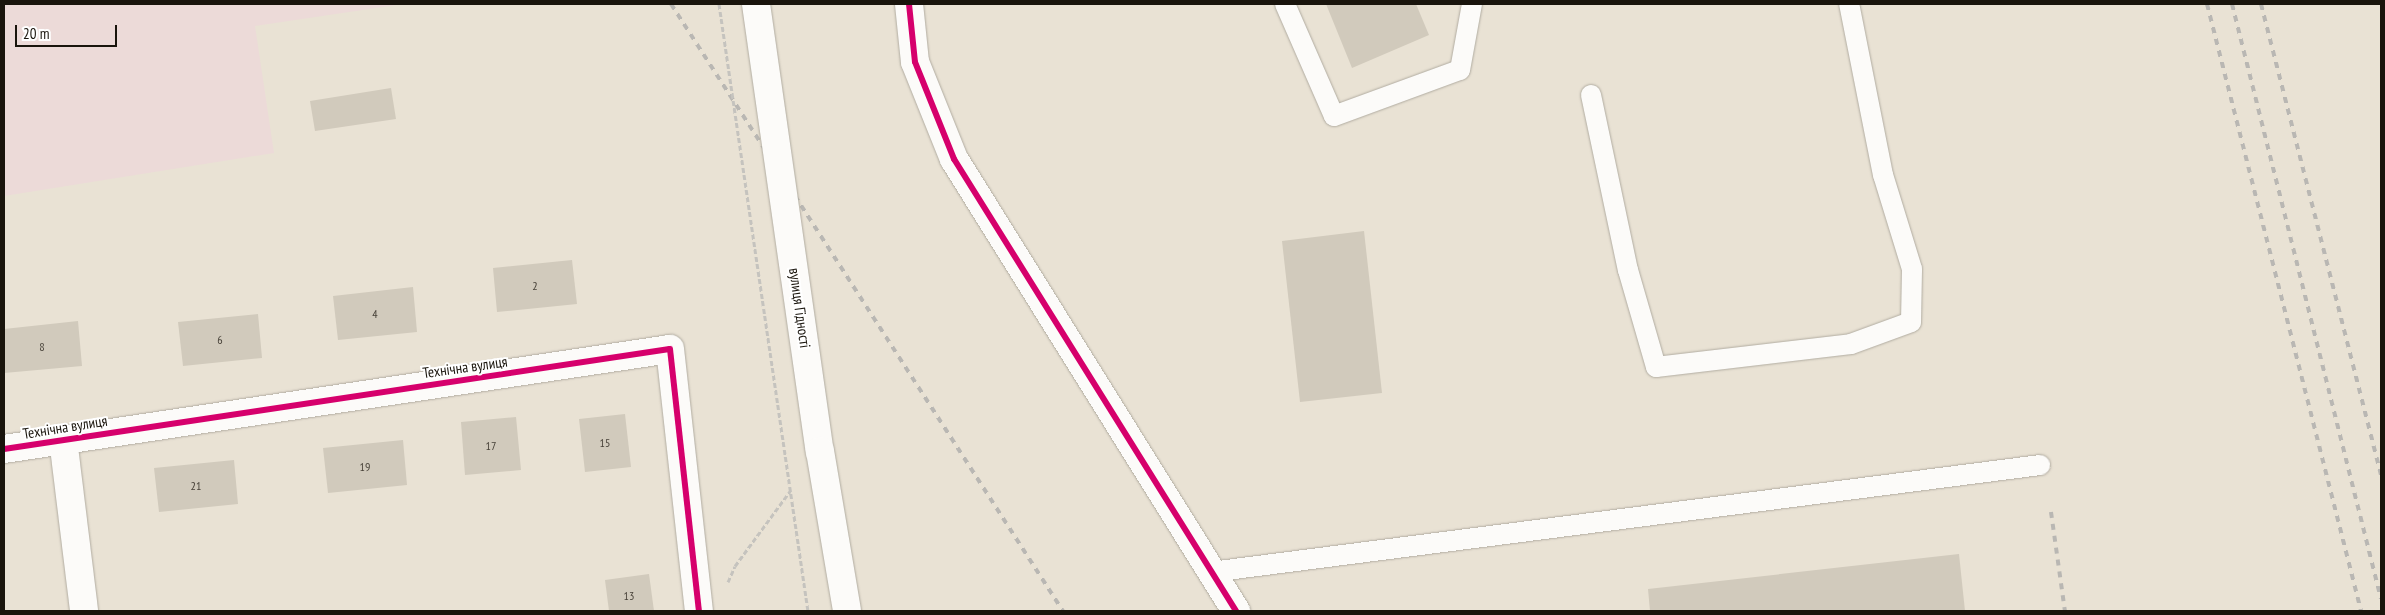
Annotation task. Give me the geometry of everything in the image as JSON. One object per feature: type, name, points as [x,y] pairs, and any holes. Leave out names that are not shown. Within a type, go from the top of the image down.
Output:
[{"type":"street","name":"вулиця Гідності","points":[[756,4],[819,442],[847,611]]},
{"type":"street","points":[[909,4],[915,62],[954,158],[1236,611]]},
{"type":"street","name":"Технічна вулиця","points":[[4,450],[63,439],[670,349],[698,610]]},
{"type":"street","name":"Технічна вулиця","points":[[63,439],[84,611]]},
{"type":"lane","points":[[1285,4],[1334,116],[1460,70],[1472,4]]},
{"type":"lane","points":[[1591,95],[1628,270],[1656,366],[1851,344],[1911,322],[1912,268],[1883,175],[1849,4]]},
{"type":"lane","points":[[1211,572],[2040,465]]},
{"type":"path","points":[[719,4],[808,611]]},
{"type":"path","points":[[698,610],[725,589],[735,566],[790,491]]},
{"type":"shaded area","points":[[4,4],[403,4],[255,26],[274,153],[4,196]]},
{"type":"building","points":[[1326,4],[1416,4],[1429,35],[1352,68]]},
{"type":"building","points":[[391,88],[396,119],[315,131],[310,101]]},
{"type":"building","points":[[1364,231],[1382,393],[1300,402],[1282,241]]},
{"type":"building","points":[[572,260],[577,304],[497,312],[493,268]]},
{"type":"building","points":[[413,287],[417,332],[338,340],[333,296]]},
{"type":"building","points":[[258,314],[262,358],[183,366],[178,322]]},
{"type":"building","points":[[78,321],[82,366],[4,373],[4,329]]},
{"type":"building","points":[[625,414],[631,467],[585,472],[579,419]]},
{"type":"building","points":[[516,417],[521,470],[465,475],[461,422]]},
{"type":"building","points":[[403,440],[407,485],[328,493],[323,448]]},
{"type":"building","points":[[234,460],[238,504],[159,512],[154,468]]},
{"type":"building","points":[[1959,554],[1965,611],[1650,611],[1648,589]]},
{"type":"building","points":[[649,574],[654,611],[609,611],[605,580]]},
{"type":"railway","points":[[671,4],[1063,611]]},
{"type":"railway","points":[[2207,4],[2361,611]]},
{"type":"railway","points":[[2232,4],[2381,599]]},
{"type":"railway","points":[[2261,4],[2381,475]]},
{"type":"railway","points":[[2051,512],[2065,611]]},
{"type":"cycle path","points":[[909,4],[915,62],[954,159],[1236,611]]},
{"type":"cycle path","points":[[4,449],[670,349],[699,611]]}]
